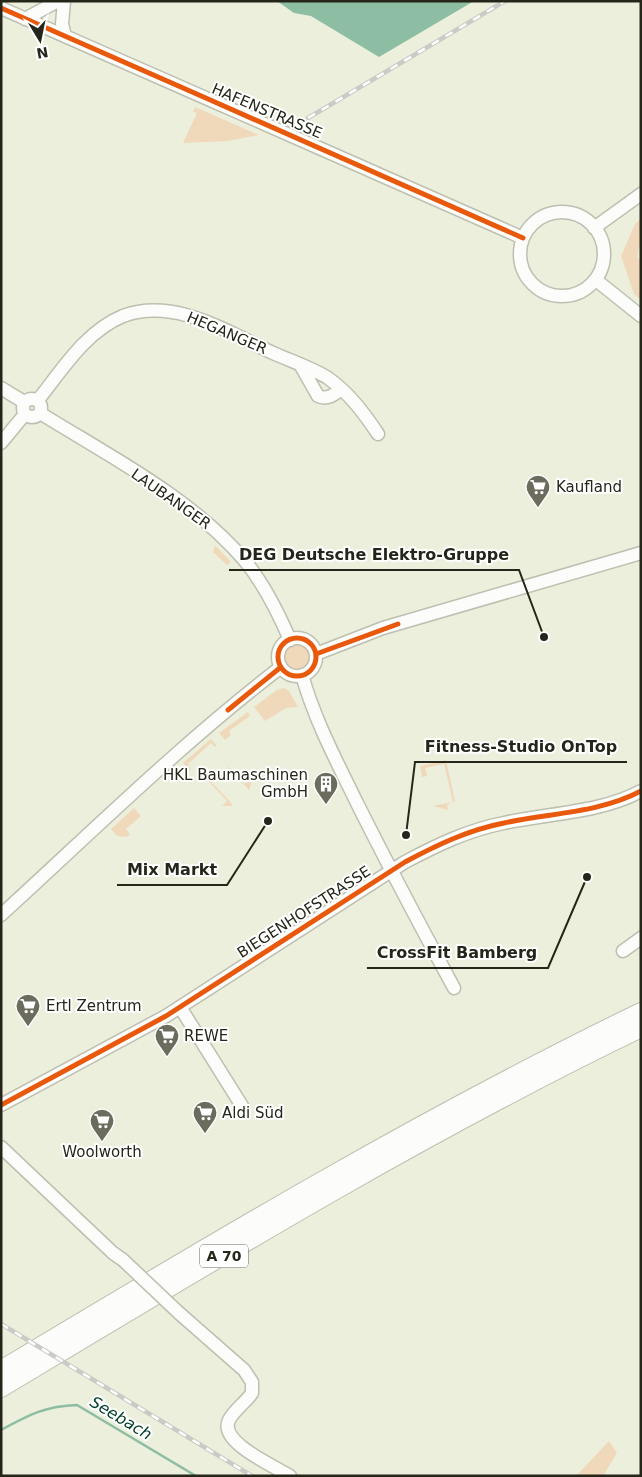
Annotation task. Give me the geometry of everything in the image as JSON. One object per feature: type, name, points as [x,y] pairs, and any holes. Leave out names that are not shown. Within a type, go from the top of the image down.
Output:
[{"type":"highway","name":"A 70","points":[[1,1370],[220,1238],[417,1127],[549,1057],[641,1012]]},
{"type":"highway","name":"A 70","points":[[1,1388],[428,1137],[556,1069],[641,1028]]},
{"type":"street","points":[[25,19],[58,1]]},
{"type":"street","points":[[64,1],[62,24],[65,36]]},
{"type":"street","name":"HAFENSTRASSE","points":[[1,8],[358,163],[523,238]]},
{"type":"street","points":[[594,228],[641,194]]},
{"type":"street","points":[[562,212],[574,214],[585,219],[594,228],[603,248],[604,259],[596,280],[587,288],[564,297],[552,296],[540,291],[531,284],[520,262],[520,250],[523,238],[538,219],[562,212]]},
{"type":"street","points":[[596,280],[641,316]]},
{"type":"street","name":"HEGANGER","points":[[39,406],[95,333],[121,317],[150,310],[185,314],[327,378],[354,402],[378,434]]},
{"type":"street","points":[[301,366],[318,396],[323,398],[334,395],[341,389]]},
{"type":"street","points":[[1,388],[34,417],[39,406]]},
{"type":"street","name":"LAUBANGER","points":[[39,406],[210,525],[253,572],[273,604],[290,640]]},
{"type":"street","points":[[1,443],[24,408]]},
{"type":"street","points":[[316,654],[383,628],[641,553]]},
{"type":"street","points":[[290,640],[305,640],[312,646],[316,654],[313,668],[302,675],[290,674],[281,667],[278,654],[284,644],[290,640]]},
{"type":"street","points":[[1,915],[174,757],[237,702],[281,667]]},
{"type":"street","name":"BIEGENHOFSTRASSE","points":[[302,675],[321,730],[391,871],[454,988]]},
{"type":"street","name":"BIEGENHOFSTRASSE","points":[[1,1105],[180,1007],[391,871],[437,845],[479,829],[613,802],[641,791]]},
{"type":"street","points":[[623,950],[641,938]]},
{"type":"street","points":[[180,1007],[242,1106]]},
{"type":"street","points":[[1,1147],[179,1313],[244,1370],[252,1382],[252,1393],[230,1417],[227,1432],[242,1447],[290,1476]]},
{"type":"shaded area","points":[[277,1],[474,1],[379,57],[311,16],[294,13]]},
{"type":"shaded area","points":[[195,107],[259,135],[228,141],[183,143],[197,113],[193,112]]},
{"type":"shaded area","points":[[641,219],[641,239],[637,258],[641,259],[641,300],[634,294],[621,256],[635,224]]},
{"type":"shaded area","points":[[215,545],[231,562],[227,565],[213,552]]},
{"type":"shaded area","points":[[297,645],[306,648],[309,657],[306,666],[297,669],[288,666],[285,657],[288,648]]},
{"type":"shaded area","points":[[284,688],[289,691],[298,707],[286,708],[265,721],[254,707],[277,690]]},
{"type":"shaded area","points":[[248,712],[250,716],[229,731],[231,735],[225,740],[219,733]]},
{"type":"shaded area","points":[[211,739],[217,746],[215,747],[211,743],[188,764],[190,770],[183,763]]},
{"type":"shaded area","points":[[219,756],[245,784],[250,780],[249,790]]},
{"type":"shaded area","points":[[446,760],[455,801],[453,802],[444,764],[425,768],[427,776],[422,777],[420,766]]},
{"type":"shaded area","points":[[202,772],[233,805],[222,806],[227,801]]},
{"type":"shaded area","points":[[453,802],[447,805],[448,810],[433,806]]},
{"type":"shaded area","points":[[134,808],[141,816],[126,829],[130,834],[127,837],[117,836],[111,829]]},
{"type":"shaded area","points":[[609,1441],[617,1453],[603,1476],[576,1476]]},
{"type":"waterway","name":"Seebach","points":[[1,1430],[46,1409],[77,1405],[196,1476]]},
{"type":"railway","points":[[308,118],[505,1]]},
{"type":"railway","points":[[1,1324],[252,1476]]},
{"type":"cycle path","points":[[1,8],[523,238]]},
{"type":"cycle path","points":[[316,654],[398,624]]},
{"type":"cycle path","points":[[297,638],[310,644],[316,657],[310,670],[297,676],[284,670],[278,657],[284,644],[297,638]]},
{"type":"cycle path","points":[[228,710],[281,667]]},
{"type":"cycle path","points":[[1,1105],[166,1016],[405,862],[429,850],[465,834],[491,826],[592,808],[609,804],[641,791]]},
{"type":"place","name":"Kaufland","points":[[538,508]]},
{"type":"place","name":"DEG Deutsche Elektro-Gruppe","points":[[544,637]]},
{"type":"place","name":"HKL Baumaschinen GmbH","points":[[326,805]]},
{"type":"place","name":"Mix Markt","points":[[268,821]]},
{"type":"place","name":"Fitness-Studio OnTop","points":[[406,835]]},
{"type":"place","name":"CrossFit Bamberg","points":[[587,877]]},
{"type":"place","name":"Ertl Zentrum","points":[[28,1027]]},
{"type":"place","name":"REWE","points":[[167,1057]]},
{"type":"place","name":"Aldi Süd","points":[[205,1134]]},
{"type":"place","name":"Woolworth","points":[[102,1142]]}]
